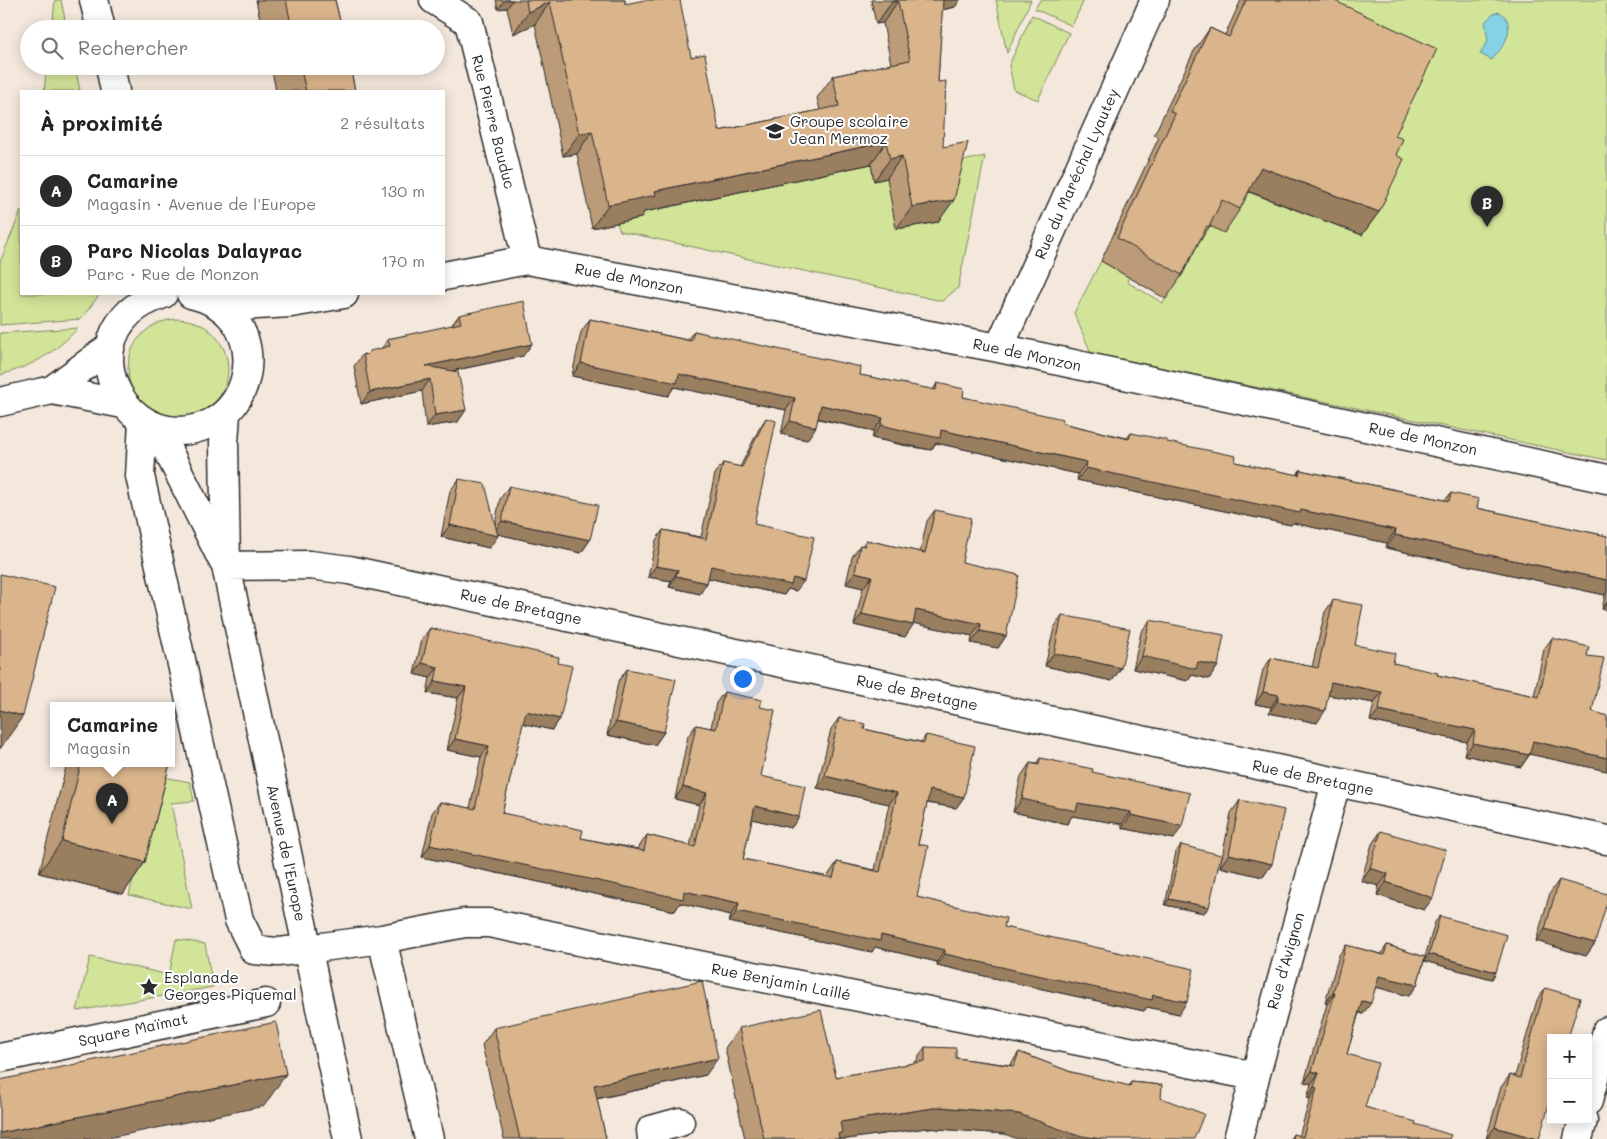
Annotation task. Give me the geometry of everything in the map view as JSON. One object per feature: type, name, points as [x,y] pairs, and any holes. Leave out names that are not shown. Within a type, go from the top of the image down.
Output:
[{"type":"street","points":[[94,0],[99,20]]},
{"type":"street","name":"Rue Pierre Bauduc","points":[[434,0],[469,22],[528,260]]},
{"type":"street","name":"Rue du Maréchal Lyautey","points":[[999,348],[1154,0]]},
{"type":"street","points":[[112,75],[115,90]]},
{"type":"street","name":"Rue de Monzon","points":[[445,276],[528,260],[999,348],[1607,479]]},
{"type":"street","points":[[0,402],[52,390],[110,347],[131,303],[161,295]]},
{"type":"street","points":[[205,298],[291,303],[338,295]]},
{"type":"street","points":[[52,390],[141,417],[179,431],[191,430],[215,421],[226,413],[238,398],[246,380],[248,360],[245,340],[236,322],[205,298]]},
{"type":"street","points":[[245,340],[291,303]]},
{"type":"street","name":"Avenue de l'Europe","points":[[110,347],[109,367],[114,387],[141,417],[226,566]]},
{"type":"street","name":"Avenue de l'Europe","points":[[226,413],[224,443],[226,566],[348,1139]]},
{"type":"street","name":"Rue Benjamin Laillé","points":[[141,417],[140,476],[239,920],[254,950],[278,952],[307,949],[382,939],[465,923],[489,923],[1254,1076]]},
{"type":"street","name":"Rue de Bretagne","points":[[226,566],[310,565],[349,570],[1607,840]]},
{"type":"street","name":"Rue d'Avignon","points":[[1238,1139],[1336,783]]},
{"type":"street","points":[[382,939],[429,1139]]},
{"type":"street","name":"Square Maïmat","points":[[0,1058],[266,1003]]},
{"type":"street","points":[[1592,1086],[1607,1031]]},
{"type":"street","points":[[652,1139],[651,1130],[680,1122]]},
{"type":"street","points":[[1578,1139],[1582,1124]]},
{"type":"green space","points":[[55,0],[61,0],[65,20],[53,20]]},
{"type":"green space","points":[[996,0],[1031,0],[1007,53]]},
{"type":"green space","points":[[1040,0],[1084,0],[1072,26],[1035,9]]},
{"type":"green space","points":[[1277,0],[1607,0],[1607,460],[1091,353],[1074,313],[1101,261],[1129,277],[1127,282],[1163,303],[1206,224],[1242,189],[1363,235]]},
{"type":"green space","points":[[1032,15],[1069,33],[1038,100],[1014,90],[1009,65]]},
{"type":"green space","points":[[46,75],[77,75],[80,90],[44,90]]},
{"type":"green space","points":[[985,156],[958,288],[942,301],[620,231],[617,223],[640,218],[640,213],[871,164],[874,181]]},
{"type":"green space","points":[[20,213],[20,295],[99,295],[81,319],[0,325],[0,262]]},
{"type":"green space","points":[[178,319],[188,320],[206,327],[220,341],[227,359],[227,379],[220,397],[206,411],[188,418],[178,419],[168,418],[150,411],[136,397],[129,379],[128,369],[129,359],[136,341],[150,327],[168,320]]},
{"type":"green space","points":[[78,328],[61,345],[43,358],[0,375],[0,333]]},
{"type":"green space","points":[[159,776],[190,782],[194,801],[171,803],[192,909],[129,895]]},
{"type":"green space","points":[[176,939],[205,944],[213,987],[77,1011],[90,957],[169,975]]},
{"type":"water","points":[[1499,12],[1507,20],[1509,29],[1504,44],[1492,60],[1480,54],[1488,41],[1485,22],[1493,14]]},
{"type":"building","points":[[286,0],[335,0],[340,20],[290,20]]},
{"type":"building","points":[[526,0],[625,0],[625,4],[645,0],[680,0],[691,57],[705,54],[719,131],[839,106],[833,76],[910,60],[898,1],[892,2],[892,0],[943,0],[938,82],[946,81],[943,147],[968,142],[954,200],[912,207],[902,156],[890,159],[886,142],[655,191],[656,195],[608,205],[592,131],[579,134],[550,2],[528,12]]},
{"type":"building","points":[[1246,0],[1333,0],[1437,49],[1395,136],[1403,139],[1396,155],[1404,159],[1379,212],[1261,167],[1240,209],[1222,200],[1182,275],[1117,238],[1175,114],[1170,111],[1210,28],[1229,37]]},
{"type":"building","points":[[302,75],[352,75],[355,90],[306,90]]},
{"type":"building","points":[[524,301],[532,344],[426,366],[458,372],[466,410],[435,415],[430,379],[370,392],[363,354],[367,355],[370,351],[390,346],[388,339],[461,323],[459,315]]},
{"type":"building","points":[[590,319],[691,341],[694,331],[861,367],[860,375],[936,390],[937,383],[964,389],[963,397],[1063,419],[1062,423],[1129,439],[1131,433],[1167,440],[1167,442],[1236,456],[1235,462],[1299,475],[1300,470],[1449,501],[1451,493],[1479,499],[1477,508],[1607,536],[1607,580],[1395,535],[1396,530],[1301,510],[1300,513],[1086,468],[1087,462],[941,430],[940,438],[910,432],[881,425],[883,418],[821,405],[816,427],[790,421],[795,398],[679,374],[677,383],[581,363]]},
{"type":"building","points":[[766,418],[776,421],[754,524],[814,537],[804,581],[793,578],[791,585],[711,566],[707,583],[676,576],[678,570],[656,566],[663,530],[706,539],[723,463],[742,467]]},
{"type":"building","points":[[459,479],[485,484],[498,536],[450,525]]},
{"type":"building","points":[[509,486],[598,505],[590,540],[502,521]]},
{"type":"building","points":[[935,510],[971,518],[962,562],[1019,575],[1006,636],[980,631],[981,624],[916,610],[913,625],[862,614],[872,576],[855,572],[860,545],[865,546],[866,540],[925,553]]},
{"type":"building","points":[[0,574],[55,587],[23,716],[0,710]]},
{"type":"building","points":[[1333,600],[1363,605],[1355,645],[1395,653],[1393,663],[1438,673],[1437,675],[1539,697],[1552,638],[1589,647],[1587,656],[1604,658],[1592,711],[1607,716],[1607,758],[1533,741],[1529,755],[1473,743],[1475,730],[1379,710],[1382,692],[1331,682],[1325,711],[1277,701],[1279,695],[1263,692],[1271,658],[1318,668]]},
{"type":"building","points":[[1062,615],[1130,629],[1121,668],[1054,653]]},
{"type":"building","points":[[1150,620],[1224,635],[1218,666],[1198,662],[1196,669],[1142,656]]},
{"type":"building","points":[[430,628],[559,657],[558,663],[572,666],[560,719],[526,711],[502,813],[583,830],[581,838],[644,851],[647,835],[695,847],[707,793],[683,787],[696,725],[716,729],[724,692],[762,700],[760,707],[775,710],[761,776],[805,786],[799,817],[755,806],[743,859],[833,878],[837,862],[880,872],[897,793],[825,776],[839,718],[865,724],[864,729],[924,743],[926,735],[975,746],[964,797],[930,790],[918,844],[928,846],[917,897],[1006,918],[1004,927],[1194,969],[1187,1002],[1153,995],[1152,1000],[1023,972],[945,954],[945,950],[881,935],[880,941],[737,911],[739,903],[684,891],[683,899],[430,845],[440,802],[475,809],[489,746],[455,739],[466,687],[435,681],[438,667],[422,663]]},
{"type":"building","points":[[627,669],[676,679],[664,732],[616,722]]},
{"type":"building","points":[[1040,758],[1093,769],[1092,772],[1190,793],[1182,826],[1131,815],[1131,812],[1078,803],[1076,811],[1022,799],[1030,763],[1039,765]]},
{"type":"building","points":[[80,767],[169,767],[145,862],[62,841]]},
{"type":"building","points":[[1240,800],[1284,810],[1272,864],[1229,854]]},
{"type":"building","points":[[1381,831],[1446,850],[1433,898],[1386,882],[1388,874],[1370,868]]},
{"type":"building","points":[[1181,845],[1221,855],[1209,907],[1169,899]]},
{"type":"building","points":[[1559,880],[1607,894],[1607,902],[1595,943],[1545,929]]},
{"type":"building","points":[[1440,916],[1507,935],[1496,972],[1429,954]]},
{"type":"building","points":[[1346,945],[1384,955],[1387,945],[1425,957],[1417,985],[1379,976],[1371,1003],[1362,1001],[1347,1054],[1378,1063],[1365,1107],[1416,1122],[1415,1124],[1451,1135],[1449,1139],[1292,1139],[1293,1134],[1303,1137],[1317,1088],[1314,1087],[1319,1073],[1312,1071],[1335,993],[1333,993]]},
{"type":"building","points":[[702,981],[718,1058],[594,1085],[606,1139],[520,1139],[494,1028]]},
{"type":"building","points":[[1545,988],[1580,998],[1569,1034],[1547,1034],[1547,1112],[1539,1139],[1495,1127],[1510,1075],[1520,1078]]},
{"type":"building","points":[[821,1010],[836,1077],[925,1061],[925,1047],[956,1048],[956,1058],[1014,1066],[1019,1052],[1071,1072],[1130,1086],[1131,1082],[1162,1085],[1161,1098],[1204,1114],[1194,1139],[1101,1139],[1076,1135],[1019,1114],[940,1107],[840,1122],[842,1132],[838,1134],[839,1139],[764,1139],[739,1028]]},
{"type":"building","points":[[276,1022],[286,1074],[0,1133],[0,1080]]},
{"type":"place","name":"Groupe scolaire Jean Mermoz","points":[[775,131]]},
{"type":"place","name":"Parc Nicolas Dalayrac","points":[[1487,227]]},
{"type":"place","name":"Camarine","points":[[112,824]]},
{"type":"place","name":"Esplanade Georges Piquemal","points":[[149,987]]}]
